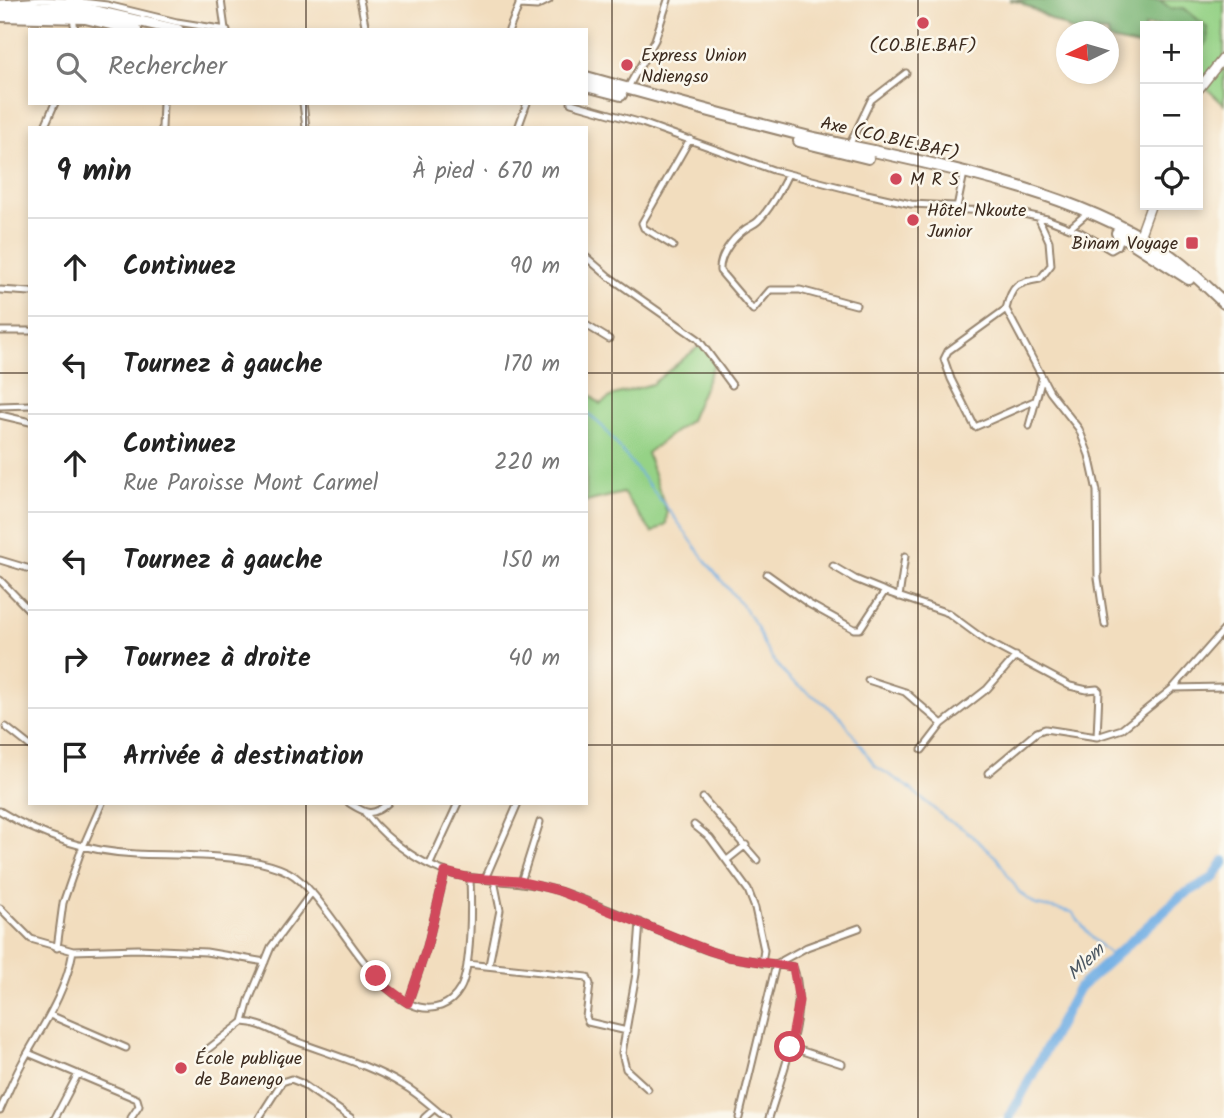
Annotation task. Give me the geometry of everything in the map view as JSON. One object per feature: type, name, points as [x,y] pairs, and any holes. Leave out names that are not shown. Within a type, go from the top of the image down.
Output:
[{"type":"highway","points":[[0,5],[73,12],[167,28]]},
{"type":"highway","points":[[0,16],[73,12]]},
{"type":"highway","points":[[110,18],[132,28]]},
{"type":"highway","name":"Axe (CO.BIE.BAF)","points":[[591,83],[802,138],[1070,202],[1138,240]]},
{"type":"highway","name":"Axe (CO.BIE.BAF)","points":[[963,176],[1055,204],[1138,240]]},
{"type":"highway","points":[[1138,240],[1182,264],[1224,303]]},
{"type":"highway","points":[[1138,240],[1196,284],[1224,311]]},
{"type":"street","points":[[0,5],[42,0],[82,2],[214,28]]},
{"type":"street","points":[[221,0],[226,28]]},
{"type":"street","points":[[360,0],[366,28]]},
{"type":"street","points":[[510,28],[519,3],[537,6],[549,0]]},
{"type":"street","points":[[626,93],[654,40],[668,0]]},
{"type":"street","points":[[73,12],[75,28]]},
{"type":"street","points":[[1203,84],[1224,57]]},
{"type":"street","points":[[848,149],[871,100],[905,73]]},
{"type":"street","points":[[45,126],[54,105]]},
{"type":"street","points":[[162,126],[163,105]]},
{"type":"street","points":[[303,105],[306,126]]},
{"type":"street","points":[[519,126],[526,105]]},
{"type":"street","points":[[578,105],[642,122],[788,174],[911,204],[1009,211],[1038,216],[1070,228],[1111,250],[1116,248],[1122,235]]},
{"type":"street","points":[[673,246],[644,228],[642,223],[690,139]]},
{"type":"street","points":[[788,174],[759,219],[727,248],[720,271],[753,310],[770,290],[800,290],[856,305]]},
{"type":"street","points":[[957,207],[963,176]]},
{"type":"street","points":[[1138,240],[1149,210]]},
{"type":"street","points":[[1034,401],[975,427],[944,359],[948,351],[1006,309],[1017,285],[1041,279],[1051,265],[1049,241],[1038,216]]},
{"type":"street","points":[[1070,228],[1084,216]]},
{"type":"street","points":[[588,258],[679,328],[698,339],[732,386]]},
{"type":"street","points":[[588,267],[593,262]]},
{"type":"street","points":[[0,290],[28,292]]},
{"type":"street","points":[[1006,309],[1057,402],[1079,429],[1089,455],[1097,491],[1098,578],[1105,625]]},
{"type":"street","points":[[588,326],[609,339]]},
{"type":"street","points":[[0,331],[28,331]]},
{"type":"street","points":[[1029,426],[1042,377]]},
{"type":"street","points":[[0,406],[28,405]]},
{"type":"street","points":[[0,415],[28,422]]},
{"type":"street","points":[[900,597],[905,556]]},
{"type":"street","points":[[0,561],[28,568]]},
{"type":"street","points":[[833,566],[885,592],[948,613],[986,641],[1070,686],[1099,691],[1097,737]]},
{"type":"street","points":[[767,573],[809,604],[854,629],[865,625],[885,592]]},
{"type":"street","points":[[0,580],[28,609]]},
{"type":"street","points":[[988,773],[1037,732],[1045,729],[1097,737],[1122,729],[1173,688],[1224,629]]},
{"type":"street","points":[[922,750],[942,724],[987,688],[1016,656]]},
{"type":"street","points":[[868,680],[905,692],[942,724]]},
{"type":"street","points":[[1173,688],[1224,687]]},
{"type":"street","points":[[6,727],[28,744]]},
{"type":"street","points":[[703,798],[757,860]]},
{"type":"street","points":[[57,948],[64,903],[101,805]]},
{"type":"street","points":[[351,805],[365,813],[382,832],[445,872],[470,878],[520,881],[559,891],[710,951],[793,967],[799,1001],[790,1047],[769,1118]]},
{"type":"street","points":[[365,813],[378,811],[386,805]]},
{"type":"street","points":[[430,864],[457,805]]},
{"type":"street","points":[[485,879],[516,805]]},
{"type":"street","points":[[0,811],[46,835],[120,853],[177,854],[272,865],[300,879],[386,987],[408,1003],[426,1009],[453,998],[462,987],[467,964],[470,878]]},
{"type":"street","points":[[520,881],[540,822]]},
{"type":"street","points":[[694,825],[710,838],[748,890],[755,908],[764,950],[762,963]]},
{"type":"street","points":[[727,860],[746,845]]},
{"type":"street","points":[[408,1003],[433,926],[445,872]]},
{"type":"street","points":[[489,965],[500,910],[494,880]]},
{"type":"street","points":[[208,1049],[243,1022],[265,962],[283,929],[312,892]]},
{"type":"street","points":[[0,908],[31,939],[57,948],[73,951],[138,949],[206,952],[265,962]]},
{"type":"street","points":[[640,922],[636,974],[622,1062],[626,1069],[648,1088]]},
{"type":"street","points":[[738,1118],[776,964],[807,947],[859,928]]},
{"type":"street","points":[[0,1110],[65,983],[73,951]]},
{"type":"street","points":[[467,964],[587,977],[590,984],[586,1017],[588,1022],[626,1031]]},
{"type":"street","points":[[50,1015],[126,1048]]},
{"type":"street","points":[[243,1022],[268,1027],[392,1079],[414,1092],[446,1118]]},
{"type":"street","points":[[790,1047],[842,1064]]},
{"type":"street","points":[[28,1053],[137,1099],[139,1107],[131,1118]]},
{"type":"street","points":[[55,1118],[78,1074]]},
{"type":"street","points":[[259,1118],[282,1082],[291,1079],[351,1118]]},
{"type":"street","points":[[424,1118],[434,1109]]},
{"type":"green space","points":[[1010,0],[1224,0],[1224,105],[1203,85],[1203,21],[1140,21],[1140,46],[1119,42],[1119,21],[1056,22],[1020,2]]},
{"type":"green space","points":[[1010,0],[1160,0],[1171,9],[1184,8],[1200,21],[1140,21],[1140,46],[1119,42],[1119,21],[1056,22],[1020,2]]},
{"type":"green space","points":[[1203,24],[1207,27],[1208,41],[1203,46]]},
{"type":"green space","points":[[702,344],[715,362],[690,420],[647,453],[667,513],[666,524],[652,533],[623,493],[588,502],[588,394],[600,404],[614,395],[652,384]]},
{"type":"waterway","points":[[588,414],[603,427],[745,609],[776,664],[791,681],[824,703],[843,720],[875,766],[907,786],[997,858],[1019,892],[1036,905],[1072,912],[1092,938],[1113,957]]},
{"type":"waterway","name":"Mlem","points":[[1009,1118],[1078,989],[1181,896],[1213,878],[1224,861]]},
{"type":"place","name":"(CO.BIE.BAF)","points":[[923,23]]},
{"type":"place","name":"Express Union Ndiengso","points":[[627,65]]},
{"type":"place","name":"M R S","points":[[896,179]]},
{"type":"place","name":"Hôtel Nkoute Junior","points":[[913,220]]},
{"type":"place","name":"Binam Voyage","points":[[1192,243]]},
{"type":"place","name":"École publique de Banengo","points":[[181,1068]]},
{"type":"route","points":[[376,976],[408,1003],[436,916],[439,890],[445,872],[470,878],[520,881],[559,891],[689,944],[729,957],[788,964],[793,967],[799,1001],[790,1047]]}]
